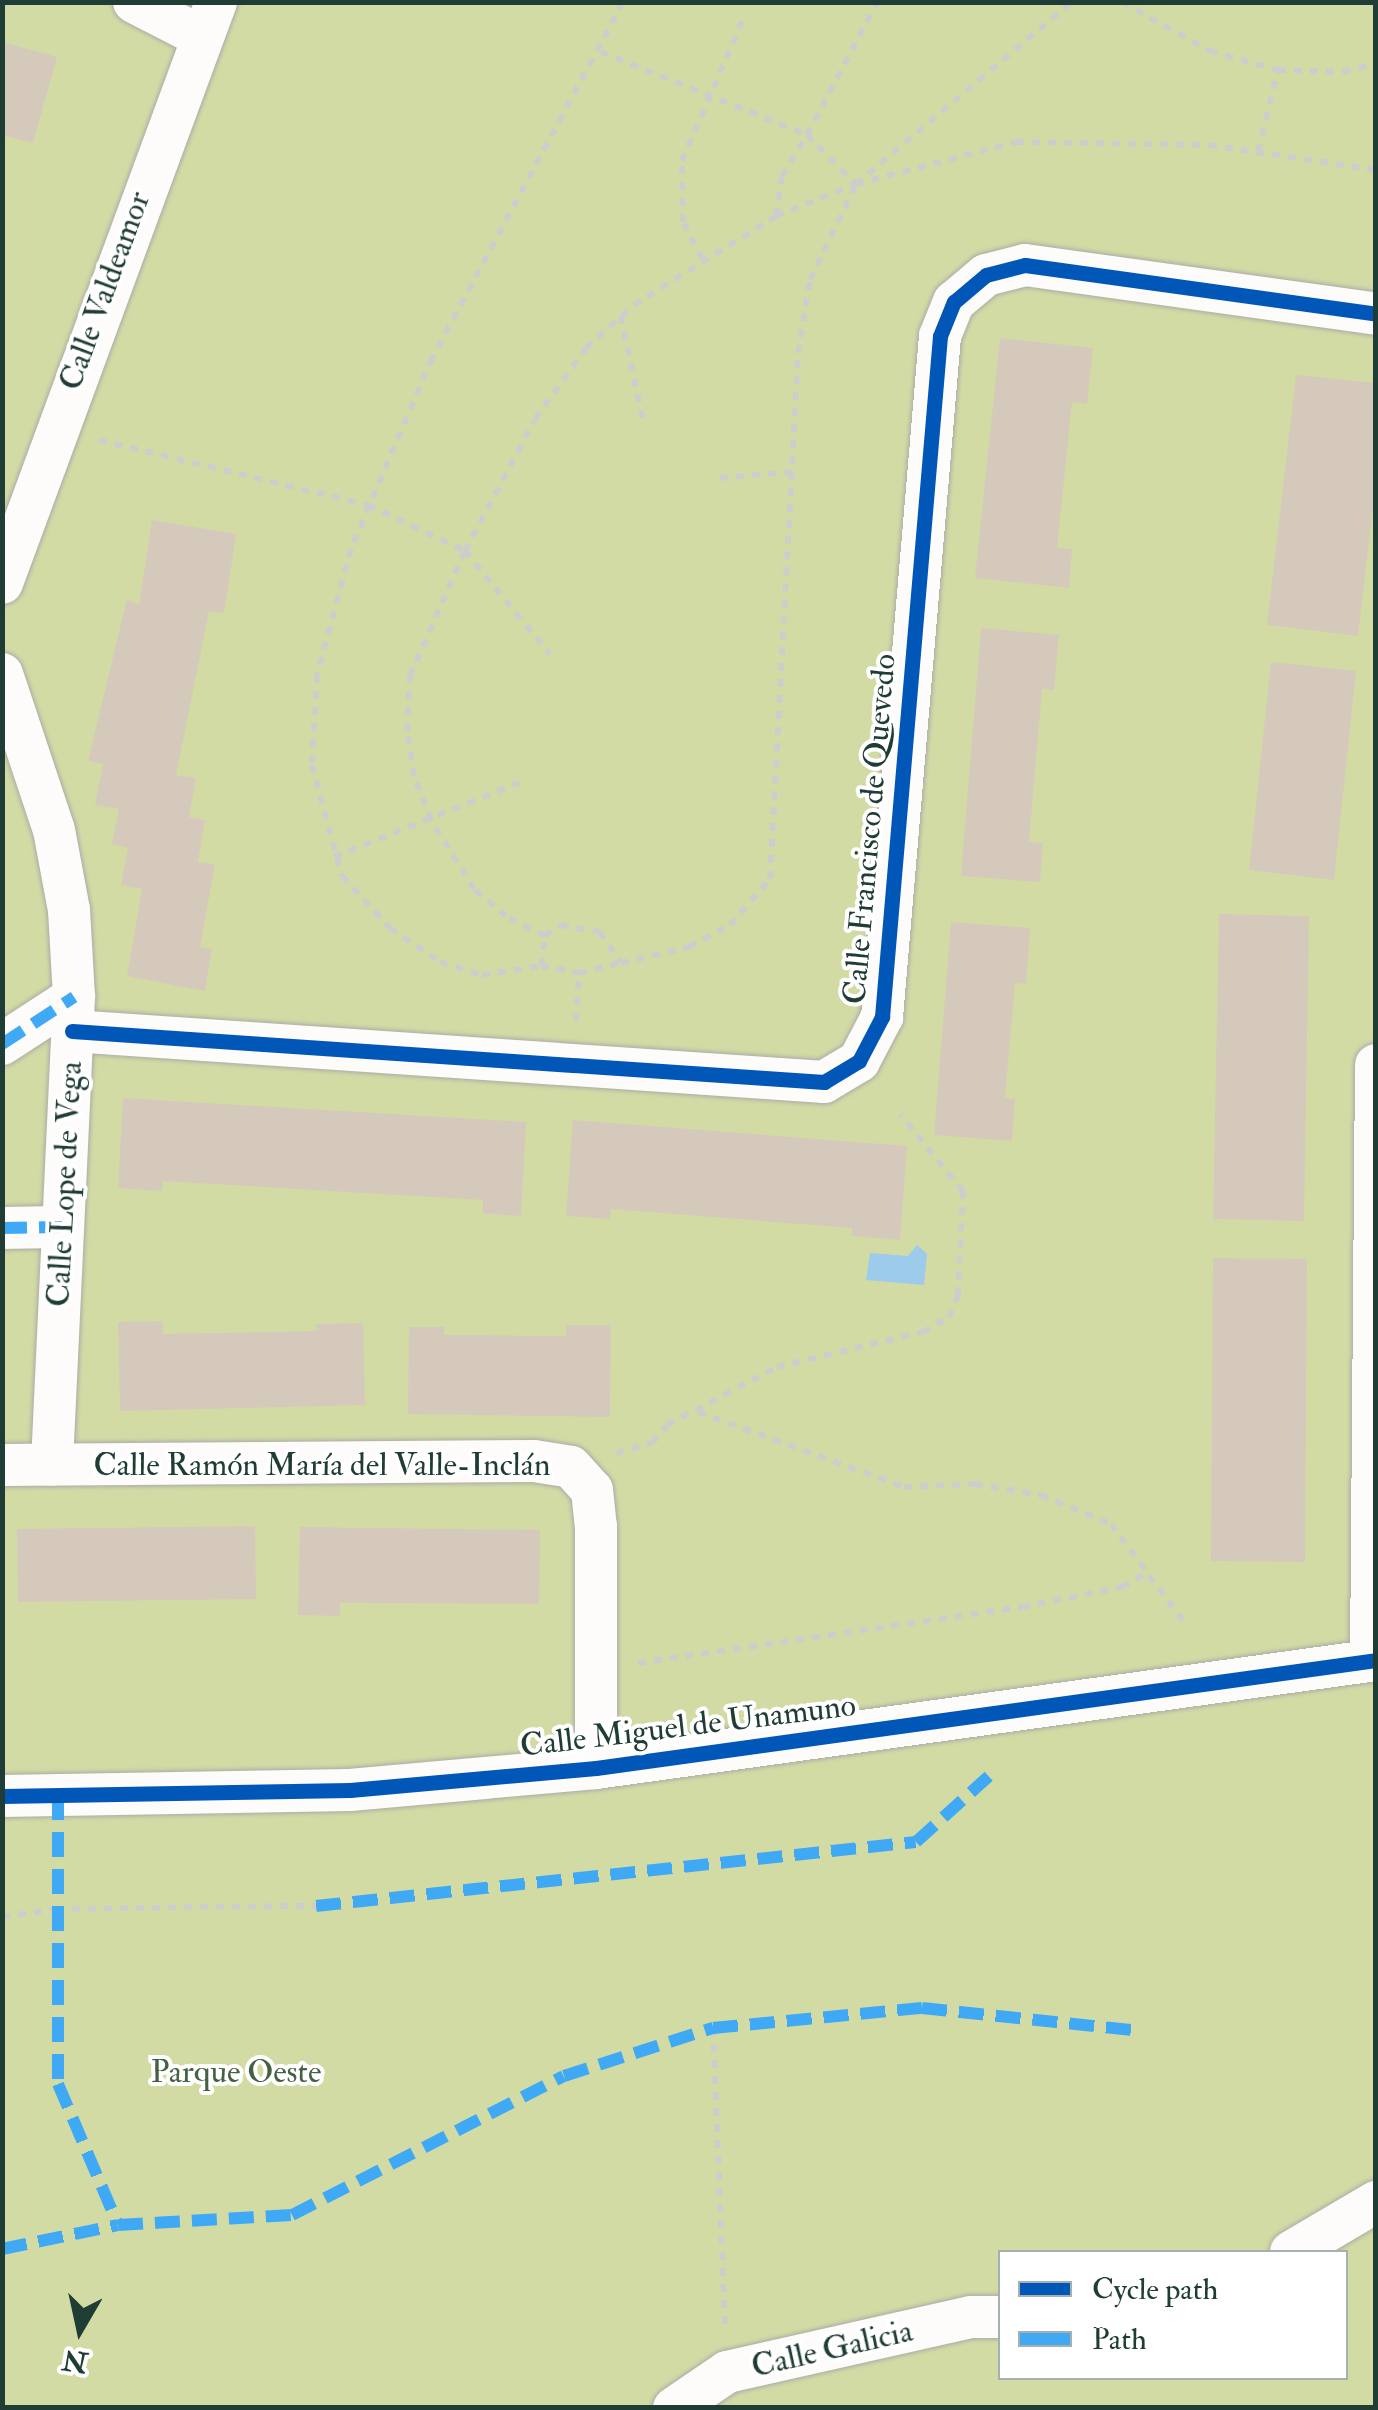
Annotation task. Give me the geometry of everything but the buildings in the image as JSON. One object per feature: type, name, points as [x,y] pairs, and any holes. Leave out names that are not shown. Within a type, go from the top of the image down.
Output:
[{"type":"street","points":[[134,2],[208,19]]},
{"type":"street","name":"Calle Valdeamor","points":[[2,583],[54,429],[208,19]]},
{"type":"street","name":"Calle Francisco de Quevedo","points":[[73,1014],[824,1082],[859,1061],[882,1017],[940,336],[954,302],[986,275],[1025,265],[1376,314]]},
{"type":"street","name":"Calle Lope de Vega","points":[[2,674],[54,830],[69,910],[73,1014],[52,1464]]},
{"type":"street","points":[[2,1044],[73,1014]]},
{"type":"street","points":[[1373,1660],[1376,1064]]},
{"type":"street","points":[[2,1228],[62,1227]]},
{"type":"street","name":"Calle Ramón María del Valle-Inclán","points":[[2,1464],[534,1460],[572,1466],[592,1490],[594,1508],[596,1768]]},
{"type":"street","name":"Calle Miguel de Unamuno","points":[[2,1796],[350,1790],[596,1768],[1373,1660]]},
{"type":"street","points":[[1294,2250],[1376,2202]]},
{"type":"street","name":"Calle Galicia","points":[[674,2408],[727,2372],[972,2318],[998,2317]]},
{"type":"path","points":[[623,2],[600,52],[432,358],[368,504],[329,616],[316,692],[312,765],[334,857],[354,893],[440,962],[482,975],[541,966],[579,973],[690,947],[730,925],[770,879],[798,353],[810,280],[856,184],[1071,2]]},
{"type":"path","points":[[776,216],[782,176],[877,2]]},
{"type":"path","points":[[1122,2],[1210,51],[1278,70],[1343,72],[1376,64]]},
{"type":"path","points":[[702,259],[682,222],[682,161],[742,21]]},
{"type":"path","points":[[600,52],[807,134],[856,184]]},
{"type":"path","points":[[1258,151],[1278,70]]},
{"type":"path","points":[[546,936],[506,916],[474,888],[431,820],[410,746],[410,676],[464,551],[535,420],[586,348],[622,316],[702,259],[776,216],[856,184],[1046,139],[1258,151],[1376,170]]},
{"type":"path","points":[[622,316],[644,426]]},
{"type":"path","points":[[54,429],[368,504],[464,551],[550,654]]},
{"type":"path","points":[[720,478],[792,472]]},
{"type":"path","points":[[334,857],[523,781]]},
{"type":"path","points":[[541,966],[546,936],[561,924],[578,924],[600,932],[621,963]]},
{"type":"path","points":[[572,1466],[652,1443],[667,1425],[777,1367],[922,1332],[950,1317],[958,1295],[963,1191],[900,1114]]},
{"type":"path","points":[[696,1412],[904,1487],[974,1484],[1041,1496],[1110,1524],[1186,1625]]},
{"type":"path","points":[[596,1670],[1022,1607],[1122,1587],[1147,1573]]},
{"type":"path","points":[[2,1917],[56,1909],[316,1906]]},
{"type":"path","points":[[713,2028],[727,2372]]},
{"type":"green space","name":"Parque Oeste","points":[[3,3],[1375,3],[1375,2407],[3,2407]]},
{"type":"water","points":[[917,1245],[927,1254],[924,1285],[866,1280],[870,1253],[908,1256]]},
{"type":"marked path","points":[[2,1044],[74,997]]},
{"type":"marked path","points":[[2,1228],[62,1227]]},
{"type":"marked path","points":[[316,1906],[916,1842],[989,1776]]},
{"type":"marked path","points":[[58,1795],[58,2084],[118,2225]]},
{"type":"marked path","points":[[2,2249],[118,2225],[292,2215],[564,2076],[713,2028],[922,2008],[1140,2031]]},
{"type":"cycle path","points":[[72,1031],[824,1082],[859,1061],[882,1017],[940,336],[954,302],[986,275],[1025,265],[1376,314]]},
{"type":"cycle path","points":[[2,1796],[350,1790],[596,1768],[1376,1660]]}]
